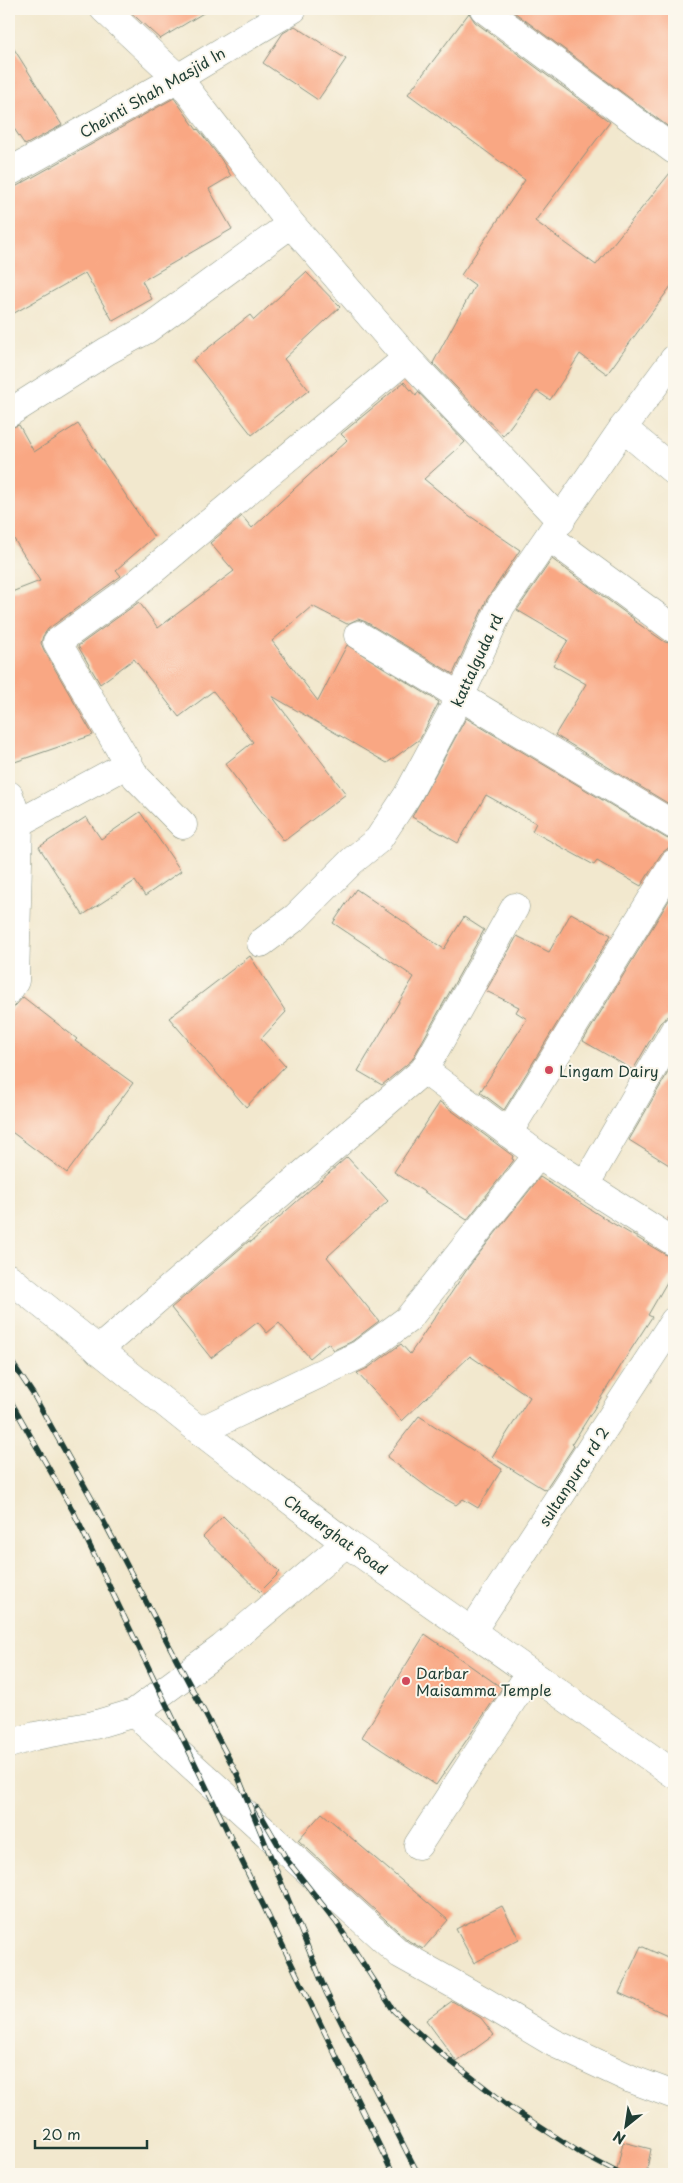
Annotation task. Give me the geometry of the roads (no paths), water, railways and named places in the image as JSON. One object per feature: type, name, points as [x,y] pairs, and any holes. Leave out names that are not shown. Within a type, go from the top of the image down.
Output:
[{"type":"street","points":[[104,9],[178,78],[291,224],[555,529],[674,629]]},
{"type":"street","name":"Cheinti Shah Masjid ln","points":[[9,172],[178,78],[293,9]]},
{"type":"street","points":[[484,9],[674,150]]},
{"type":"street","points":[[9,413],[106,351],[146,330],[291,224]]},
{"type":"street","points":[[183,825],[136,776],[57,642],[129,590],[407,358]]},
{"type":"street","name":"kattalguda rd","points":[[261,943],[296,917],[352,861],[378,840],[407,796],[460,697],[501,606],[623,428],[674,359]]},
{"type":"street","points":[[623,428],[674,471]]},
{"type":"street","points":[[358,635],[674,825]]},
{"type":"street","points":[[19,823],[128,764]]},
{"type":"street","points":[[9,795],[19,823],[15,981],[9,990]]},
{"type":"street","points":[[508,1133],[674,863]]},
{"type":"street","points":[[98,1350],[424,1070],[515,907]]},
{"type":"street","points":[[585,1186],[674,1031]]},
{"type":"street","points":[[424,1070],[538,1155],[674,1242]]},
{"type":"street","points":[[200,1431],[359,1356],[408,1319],[538,1155]]},
{"type":"street","name":"Chaderghat Road","points":[[9,1278],[200,1431],[346,1543],[674,1774]]},
{"type":"street","name":"sultanpura rd 2","points":[[472,1631],[674,1321]]},
{"type":"street","points":[[9,1744],[36,1736],[94,1725],[134,1713],[222,1648],[346,1543]]},
{"type":"street","points":[[418,1845],[530,1672]]},
{"type":"street","points":[[134,1713],[400,1954],[554,2043],[631,2079],[674,2095]]},
{"type":"railway","points":[[9,1358],[33,1394],[93,1501],[237,1774],[326,1992],[418,2174]]},
{"type":"railway","points":[[9,1398],[73,1511],[393,2174]]},
{"type":"railway","points":[[257,1808],[287,1860],[336,1922],[394,2011],[444,2056],[511,2108],[582,2154],[620,2174]]},
{"type":"place","name":"Lingam Dairy","points":[[549,1070]]},
{"type":"place","name":"Darbar Maisamma Temple","points":[[406,1681]]}]
